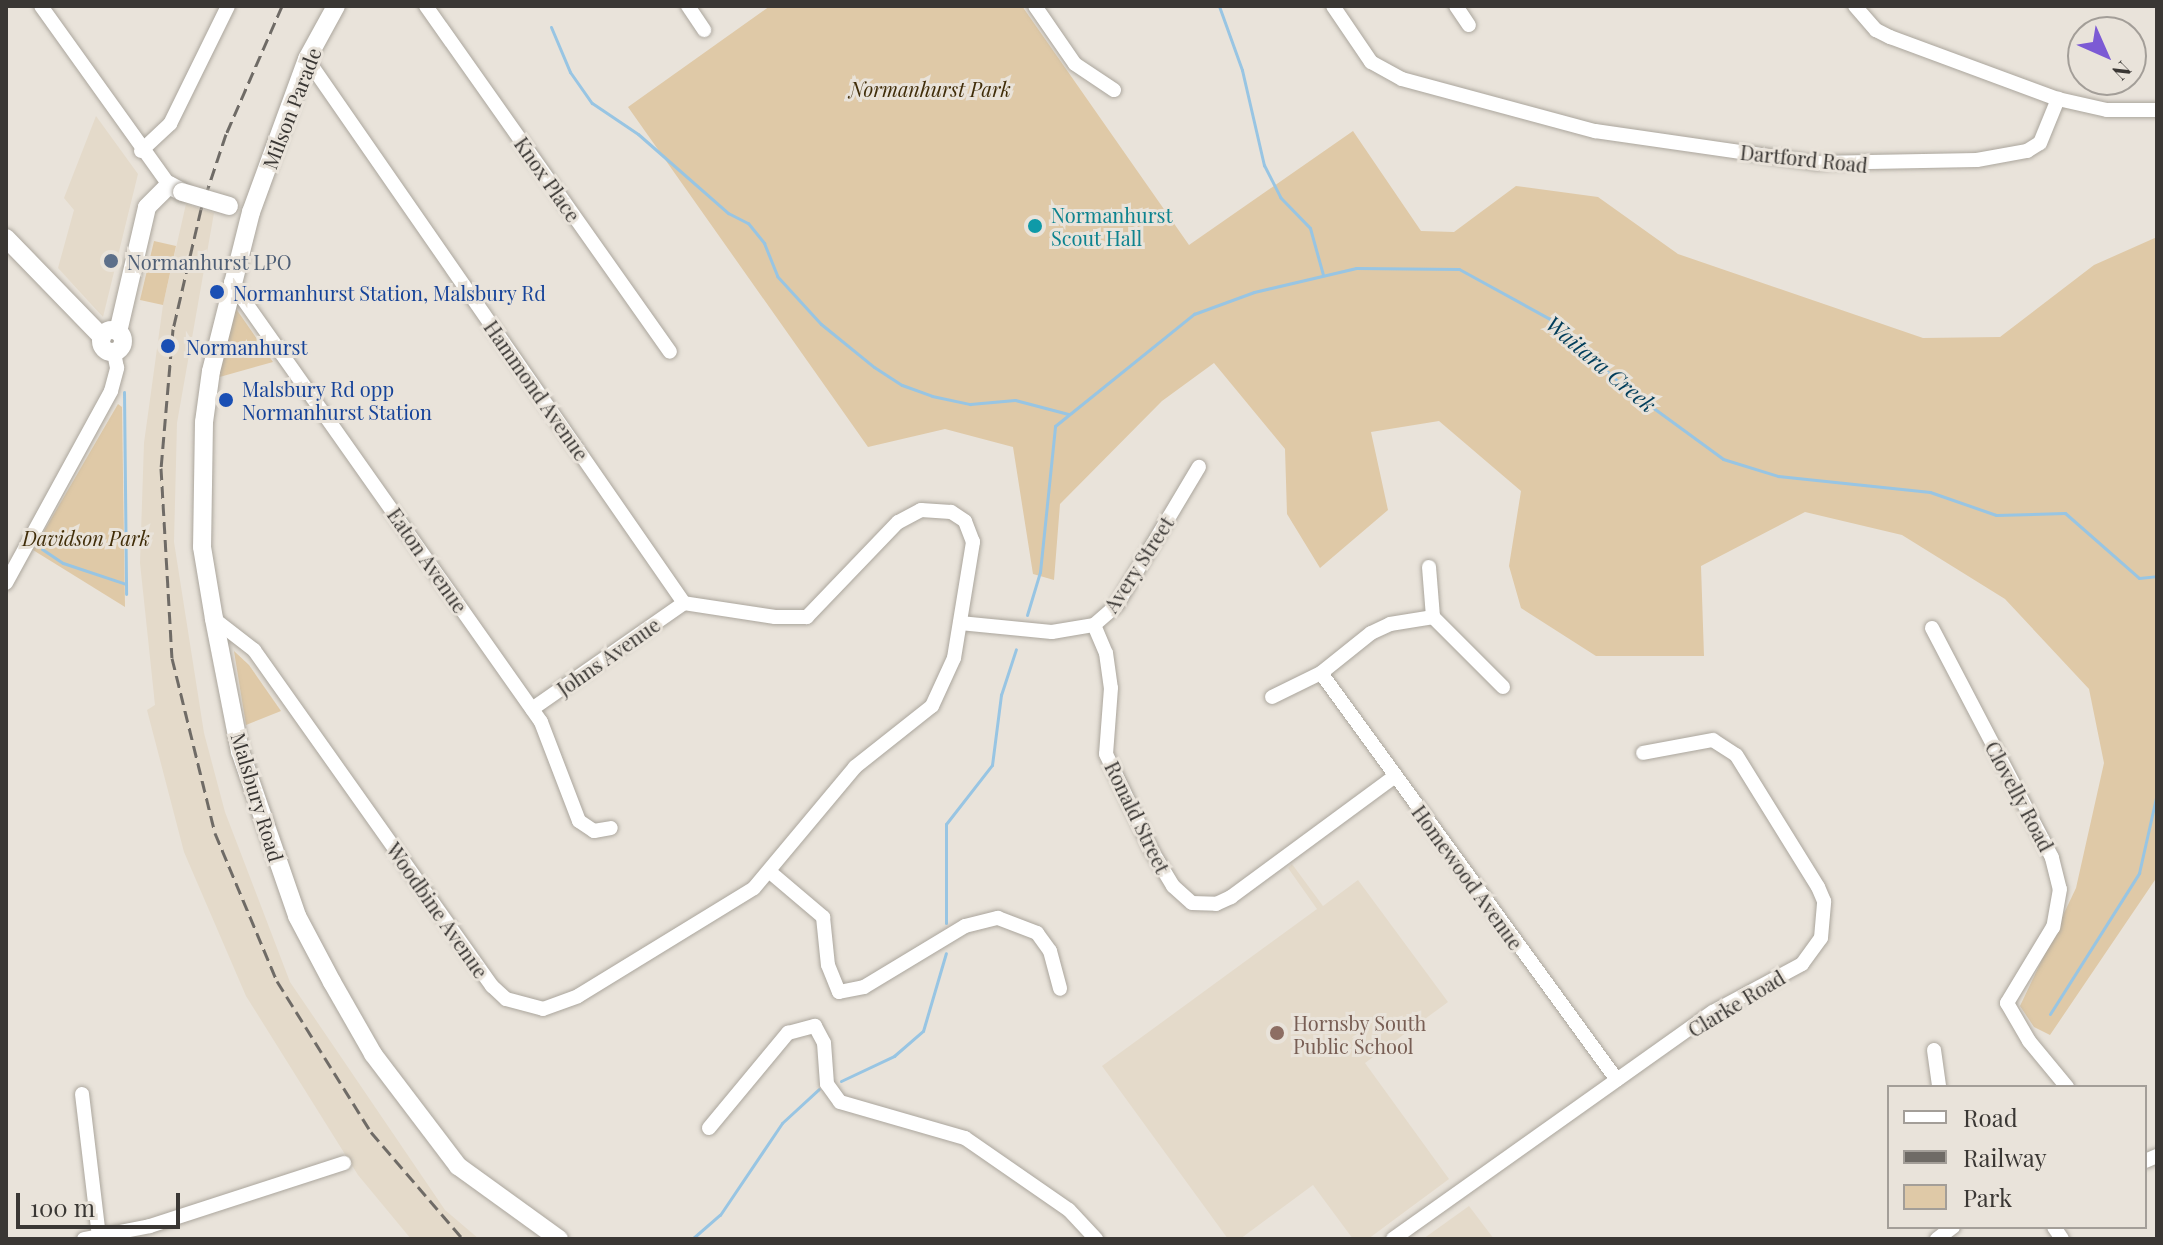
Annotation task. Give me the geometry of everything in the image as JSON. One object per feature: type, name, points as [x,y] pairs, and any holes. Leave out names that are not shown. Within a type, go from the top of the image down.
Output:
[{"type":"street","points":[[41,6],[141,151],[175,189],[251,212]]},
{"type":"street","points":[[141,151],[170,124],[228,6]]},
{"type":"street","name":"Milson Parade","points":[[251,212],[307,59],[336,6]]},
{"type":"street","name":"Knox Place","points":[[426,6],[670,352]]},
{"type":"street","points":[[688,6],[704,30]]},
{"type":"street","points":[[1035,6],[1075,64],[1114,90]]},
{"type":"street","name":"Dartford Road","points":[[1333,6],[1371,62],[1402,79],[1595,131],[1816,163],[1977,160],[2027,151],[2040,143],[2058,99]]},
{"type":"street","points":[[1456,6],[1469,25]]},
{"type":"street","points":[[1855,6],[1876,30],[1890,37],[2058,99],[2107,110],[2157,110]]},
{"type":"street","name":"Hammond Avenue","points":[[307,59],[684,603]]},
{"type":"street","points":[[110,334],[144,213],[175,189]]},
{"type":"street","name":"Malsbury Road","points":[[251,212],[231,282],[204,422],[202,547],[240,751],[297,916],[373,1054],[458,1166],[559,1239]]},
{"type":"street","points":[[6,238],[123,344],[114,353],[116,379],[105,404],[6,583]]},
{"type":"street","name":"Eaton Avenue","points":[[231,282],[532,709],[553,745],[563,788],[579,821],[594,831],[611,828]]},
{"type":"street","name":"Avery Street","points":[[960,623],[1052,632],[1077,632],[1094,625],[1116,606],[1199,467]]},
{"type":"street","name":"Woodbine Avenue","points":[[214,619],[254,650],[492,986],[506,999],[543,1009],[558,1007],[754,888],[855,767],[932,706],[945,686],[960,623],[973,542],[965,521],[951,512],[921,510],[898,522],[807,617],[775,617],[684,603]]},
{"type":"street","points":[[1429,567],[1433,617],[1503,687]]},
{"type":"street","name":"Johns Avenue","points":[[532,709],[684,603]]},
{"type":"street","points":[[1272,697],[1321,673],[1371,633],[1433,617]]},
{"type":"street","name":"Ronald Street","points":[[1094,625],[1106,653],[1111,688],[1106,754],[1173,886],[1192,903],[1216,904],[1395,776]]},
{"type":"street","name":"Clovelly Road","points":[[1932,628],[2052,858],[2060,889],[2053,927],[2007,1003],[2029,1041],[2065,1085]]},
{"type":"street","name":"Homewood Avenue","points":[[1321,673],[1617,1080]]},
{"type":"street","name":"Clarke Road","points":[[1393,1239],[1713,1012],[1802,964],[1815,950],[1825,922],[1818,887],[1736,755],[1713,740],[1643,753]]},
{"type":"street","points":[[770,872],[823,917],[832,984],[839,992],[864,987],[965,926],[998,918],[1037,933],[1050,951],[1060,989]]},
{"type":"street","points":[[709,1128],[788,1033],[815,1026],[824,1043],[827,1084],[840,1102],[965,1138],[1069,1210],[1096,1239]]},
{"type":"street","points":[[1934,1050],[1939,1085]]},
{"type":"street","points":[[82,1094],[99,1237]]},
{"type":"street","points":[[84,1239],[116,1236],[344,1163]]},
{"type":"shaded area","points":[[96,116],[138,174],[103,317],[58,268],[74,210],[64,198]]},
{"type":"shaded area","points":[[186,204],[214,213],[177,423],[174,542],[204,733],[225,812],[290,982],[445,1210],[479,1239],[411,1239],[358,1175],[246,996],[184,852],[147,710],[155,705],[140,563],[144,443],[163,305]]},
{"type":"shaded area","name":"Hornsby South Public School","points":[[1292,864],[1323,906],[1358,880],[1448,1002],[1365,1063],[1449,1179],[1368,1239],[1353,1239],[1313,1185],[1240,1239],[1228,1239],[1102,1066],[1317,909],[1288,868]]},
{"type":"shaded area","points":[[1469,1206],[1494,1239],[1423,1239]]},
{"type":"green space","name":"Normanhurst Park","points":[[770,6],[1022,6],[1189,245],[1353,131],[1421,231],[1454,232],[1516,186],[1598,197],[1678,254],[1923,338],[2000,337],[2094,265],[2157,237],[2157,877],[2050,1035],[2034,1027],[2020,1006],[2076,888],[2104,763],[2089,689],[2005,599],[1902,535],[1805,512],[1701,566],[1704,656],[1596,656],[1521,608],[1509,566],[1521,491],[1439,421],[1371,432],[1388,510],[1320,568],[1287,514],[1285,449],[1214,363],[1162,401],[1060,504],[1054,580],[1033,574],[1013,447],[945,429],[868,447],[628,107]]},
{"type":"green space","points":[[154,241],[176,246],[163,305],[140,300]]},
{"type":"green space","points":[[232,303],[273,362],[216,378]]},
{"type":"green space","name":"Davidson Park","points":[[118,404],[122,407],[125,607],[33,550]]},
{"type":"green space","points":[[234,651],[249,665],[281,711],[246,725]]},
{"type":"waterway","points":[[1219,6],[1242,70],[1264,165],[1280,197],[1310,228],[1323,275]]},
{"type":"waterway","points":[[551,27],[570,72],[592,103],[638,134],[728,213],[748,223],[764,243],[777,276],[821,324],[874,367],[902,385],[932,396],[970,404],[1015,400],[1068,414]]},
{"type":"waterway","name":"Waitara Creek","points":[[1027,615],[1040,572],[1055,426],[1194,314],[1254,292],[1356,268],[1459,269],[1550,319],[1622,385],[1723,459],[1778,476],[1930,492],[1996,515],[2065,513],[2139,578],[2157,576]]},
{"type":"waterway","points":[[124,392],[126,594]]},
{"type":"waterway","points":[[42,549],[63,563],[126,584]]},
{"type":"waterway","name":"Waitara Creek","points":[[946,923],[946,824],[992,765],[1001,695],[1016,649]]},
{"type":"waterway","points":[[2050,1014],[2139,873],[2157,793]]},
{"type":"waterway","name":"Waitara Creek","points":[[841,1081],[894,1056],[923,1031],[946,953]]},
{"type":"waterway","name":"Waitara Creek","points":[[692,1239],[720,1215],[782,1123],[819,1089]]},
{"type":"railway","points":[[282,6],[226,134],[201,209],[173,329],[161,468],[172,658],[215,833],[277,981],[371,1132],[463,1239]]},
{"type":"place","name":"Normanhurst Scout Hall","points":[[1035,226]]},
{"type":"place","name":"Normanhurst LPO","points":[[111,261]]},
{"type":"place","name":"Normanhurst Station, Malsbury Rd","points":[[217,292]]},
{"type":"place","name":"Normanhurst","points":[[168,346]]},
{"type":"place","name":"Malsbury Rd opp Normanhurst Station","points":[[226,400]]},
{"type":"place","name":"Hornsby South Public School","points":[[1277,1033]]}]
